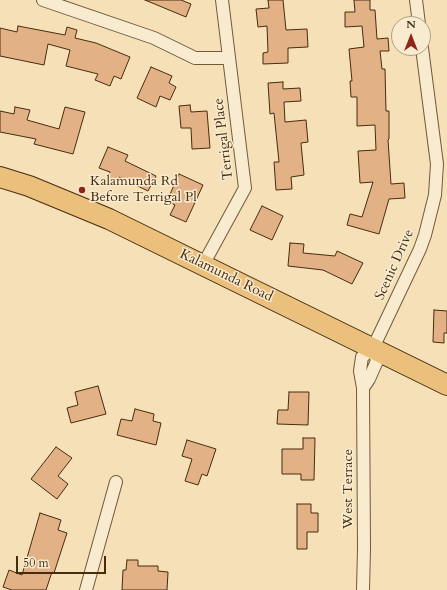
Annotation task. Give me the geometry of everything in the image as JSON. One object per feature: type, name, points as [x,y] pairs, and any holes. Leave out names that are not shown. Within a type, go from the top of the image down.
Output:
[{"type":"main road","name":"Kalamunda Road","points":[[0,177],[71,202],[109,219],[447,385]]},
{"type":"street","points":[[43,0],[154,38],[195,58],[229,58]]},
{"type":"street","name":"Terrigal Place","points":[[203,265],[245,188],[222,0]]},
{"type":"street","points":[[416,0],[418,16]]},
{"type":"street","name":"Scenic Drive","points":[[373,348],[420,249],[435,195],[437,164],[423,56]]},
{"type":"street","name":"West Terrace","points":[[363,590],[363,388],[370,379],[377,361],[373,348]]},
{"type":"street","points":[[86,590],[116,482]]},
{"type":"building","points":[[145,0],[181,0],[191,4],[186,17]]},
{"type":"building","points":[[268,0],[283,0],[286,30],[307,29],[308,47],[288,48],[288,63],[263,64],[263,53],[268,52],[267,26],[258,27],[256,9],[269,8]]},
{"type":"building","points":[[354,0],[370,0],[370,10],[375,10],[377,39],[388,38],[389,51],[380,51],[382,69],[385,69],[386,111],[389,111],[388,140],[391,184],[404,183],[405,198],[389,199],[379,234],[347,225],[350,214],[362,217],[373,182],[360,183],[358,151],[376,150],[375,125],[357,126],[357,97],[351,97],[350,81],[352,81],[349,49],[364,47],[362,26],[345,27],[345,12],[355,12]]},
{"type":"building","points":[[18,26],[65,35],[67,27],[77,30],[75,38],[96,43],[130,57],[121,79],[114,76],[110,86],[95,80],[98,74],[66,66],[70,50],[48,44],[44,65],[0,56],[0,28],[17,32]]},
{"type":"building","points":[[151,67],[172,76],[169,83],[176,87],[170,100],[160,96],[156,107],[137,98]]},
{"type":"building","points":[[283,82],[283,89],[300,88],[301,101],[284,102],[285,122],[306,120],[308,142],[301,143],[304,175],[291,177],[292,189],[276,190],[274,162],[279,162],[274,113],[270,114],[268,83]]},
{"type":"building","points":[[190,105],[191,112],[207,111],[210,148],[192,149],[191,128],[181,128],[179,106]]},
{"type":"building","points":[[15,107],[30,110],[27,120],[59,129],[65,107],[85,112],[73,154],[34,144],[36,139],[0,132],[0,111],[14,114]]},
{"type":"building","points":[[108,147],[128,155],[125,161],[156,176],[148,191],[119,177],[117,183],[107,179],[110,172],[99,168]]},
{"type":"building","points":[[179,174],[203,185],[186,222],[170,215],[175,205],[167,201]]},
{"type":"building","points":[[262,206],[283,216],[272,240],[250,230]]},
{"type":"building","points":[[290,243],[304,244],[303,253],[335,256],[337,251],[363,263],[352,284],[323,270],[288,266]]},
{"type":"building","points":[[434,310],[447,311],[447,333],[444,333],[444,343],[433,342]]},
{"type":"building","points":[[98,386],[106,414],[71,423],[67,408],[78,405],[75,392]]},
{"type":"building","points":[[289,392],[309,392],[308,425],[277,424],[278,410],[288,410]]},
{"type":"building","points":[[135,409],[154,414],[153,421],[161,423],[156,445],[117,435],[121,419],[132,421]]},
{"type":"building","points":[[303,438],[315,438],[314,480],[301,480],[301,474],[282,474],[282,449],[303,449]]},
{"type":"building","points":[[187,440],[216,449],[207,476],[202,474],[198,485],[185,481],[192,459],[182,456]]},
{"type":"building","points":[[56,447],[72,458],[58,476],[68,484],[57,499],[31,479]]},
{"type":"building","points":[[297,504],[311,504],[311,513],[318,513],[318,532],[307,532],[307,549],[297,549]]},
{"type":"building","points":[[40,513],[61,520],[58,530],[67,533],[54,573],[52,572],[46,590],[12,590],[3,587],[9,570],[22,575]]},
{"type":"building","points":[[127,560],[138,560],[138,566],[158,566],[158,571],[168,572],[167,590],[122,590],[123,570],[126,570]]},
{"type":"place","name":"Kalamunda Rd Before Terrigal Pl","points":[[82,190]]}]
